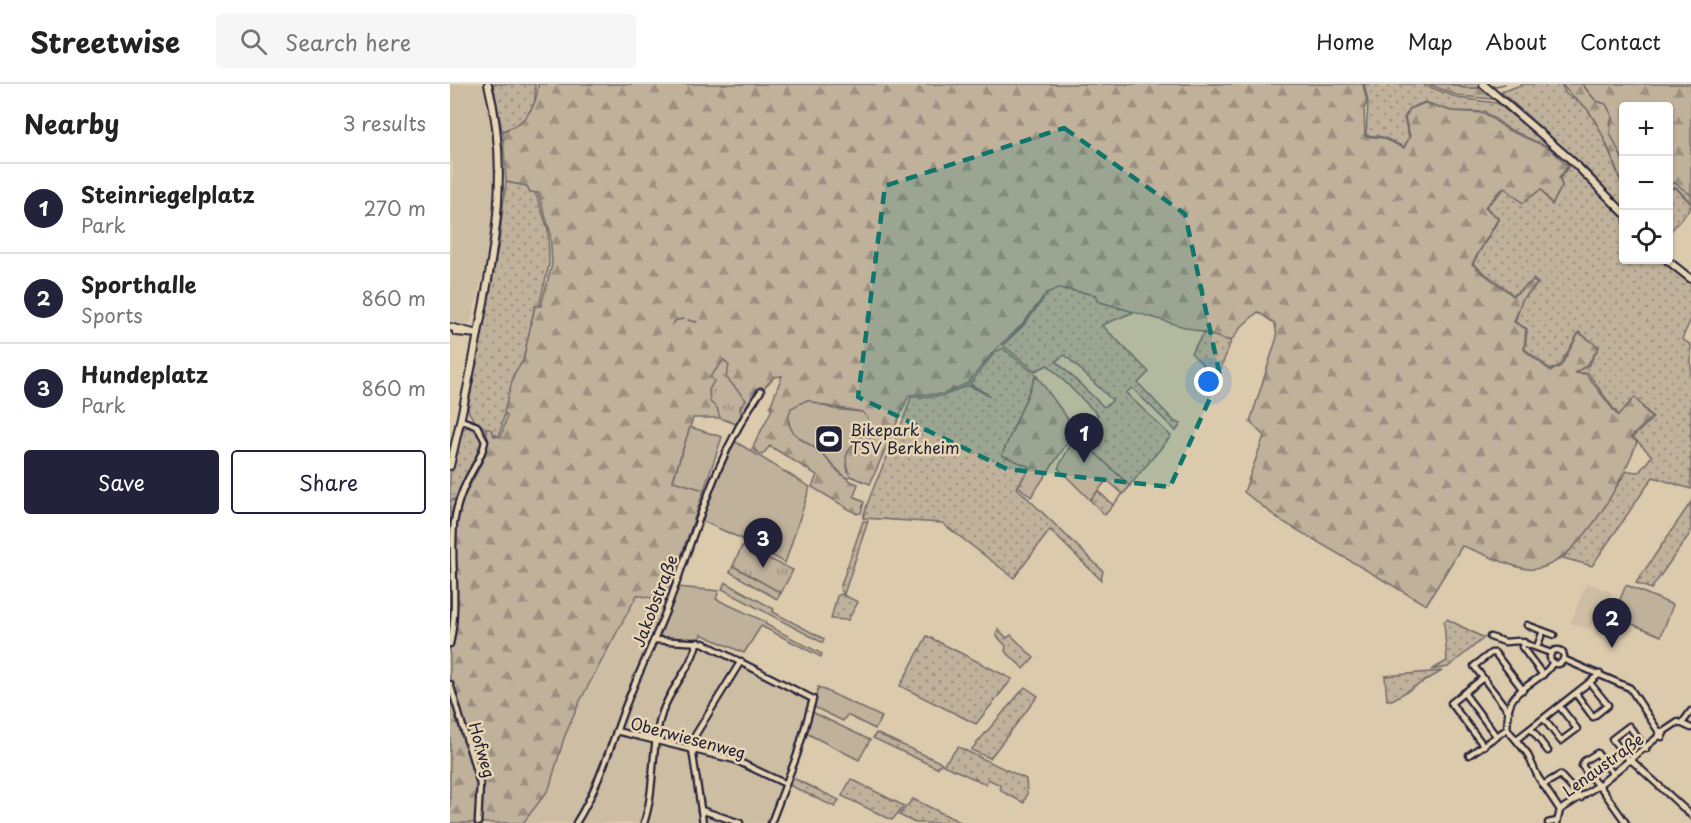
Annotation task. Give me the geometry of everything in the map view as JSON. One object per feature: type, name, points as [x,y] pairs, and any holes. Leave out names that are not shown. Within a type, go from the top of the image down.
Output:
[{"type":"main road","points":[[450,466],[476,347],[496,233],[500,189],[498,140],[488,84]]},
{"type":"main road","points":[[1483,84],[1570,159],[1620,210]]},
{"type":"main road","points":[[1672,264],[1691,279]]},
{"type":"main road","points":[[465,332],[474,326],[482,315]]},
{"type":"main road","points":[[450,328],[478,334]]},
{"type":"main road","points":[[465,332],[473,339],[476,347]]},
{"type":"street","name":"Jakobstraße","points":[[576,823],[591,798],[654,640],[708,490],[735,432],[761,391]]},
{"type":"street","points":[[450,644],[454,620],[451,552],[454,521],[465,486],[483,452],[485,441],[480,428],[460,420]]},
{"type":"street","points":[[1527,625],[1554,635]]},
{"type":"street","points":[[1537,647],[1543,631]]},
{"type":"street","points":[[1469,755],[1507,729],[1514,698],[1544,675],[1553,662],[1551,653],[1524,642],[1490,638]]},
{"type":"street","points":[[654,640],[698,642],[741,661],[813,700],[771,823]]},
{"type":"street","points":[[644,823],[649,806],[655,740],[663,710],[698,642]]},
{"type":"street","points":[[1524,642],[1522,646],[1544,675]]},
{"type":"street","name":"Lenaustraße","points":[[1551,653],[1560,651],[1563,659],[1600,674],[1636,693],[1661,734],[1646,750],[1581,798],[1560,810]]},
{"type":"street","points":[[1509,712],[1474,666],[1491,653],[1495,653],[1523,690]]},
{"type":"street","points":[[1553,662],[1558,663],[1563,659]]},
{"type":"street","points":[[703,823],[691,749],[695,731],[741,661]]},
{"type":"street","points":[[1517,739],[1600,674]]},
{"type":"street","points":[[1483,678],[1451,703],[1484,746]]},
{"type":"street","points":[[1576,694],[1593,717],[1608,705],[1590,683]]},
{"type":"street","name":"Hofweg","points":[[450,684],[480,784],[478,823]]},
{"type":"street","points":[[1464,693],[1497,737]]},
{"type":"street","points":[[1544,719],[1562,741],[1577,729],[1560,707]]},
{"type":"street","points":[[1683,722],[1691,711]]},
{"type":"street","points":[[1661,734],[1678,722],[1683,722],[1691,728]]},
{"type":"street","points":[[1646,750],[1629,726],[1612,739],[1631,761],[1691,815]]},
{"type":"street","points":[[1507,729],[1517,739],[1560,810],[1557,822],[1548,823]]},
{"type":"street","points":[[1531,729],[1548,751]]},
{"type":"street","name":"Oberwiesenweg","points":[[616,731],[735,760],[786,784]]},
{"type":"street","points":[[1613,774],[1597,753],[1593,754],[1582,766],[1626,823]]},
{"type":"street","points":[[1543,785],[1555,776],[1564,776],[1581,798]]},
{"type":"street","points":[[701,810],[740,823]]},
{"type":"highlighted area","points":[[1064,128],[1185,214],[1220,376],[1170,487],[1007,469],[858,397],[885,186]]},
{"type":"shaded area","points":[[450,84],[483,84],[495,149],[494,217],[491,243],[471,321],[466,325],[450,321],[453,165],[450,154]]},
{"type":"shaded area","points":[[1586,583],[1612,592],[1605,608],[1588,629],[1571,623]]},
{"type":"shaded area","points":[[638,595],[666,601],[651,641],[703,645],[810,699],[810,709],[770,823],[523,823],[549,789],[564,738],[580,701]]},
{"type":"green space","points":[[493,84],[535,84],[535,102],[523,123],[502,131]]},
{"type":"green space","points":[[538,84],[1363,84],[1367,103],[1364,109],[1365,136],[1383,138],[1404,148],[1410,136],[1405,118],[1410,109],[1425,103],[1451,111],[1484,113],[1508,130],[1549,148],[1568,166],[1559,178],[1562,186],[1552,204],[1541,189],[1523,203],[1504,187],[1485,207],[1498,219],[1472,264],[1513,296],[1533,281],[1537,284],[1522,300],[1514,322],[1526,329],[1524,350],[1551,371],[1561,366],[1579,333],[1599,347],[1588,364],[1575,373],[1586,374],[1618,416],[1635,397],[1651,418],[1631,437],[1637,442],[1609,500],[1579,541],[1563,556],[1546,566],[1528,569],[1462,546],[1426,605],[1280,520],[1244,492],[1264,436],[1250,422],[1277,337],[1275,324],[1258,312],[1241,327],[1231,341],[1097,301],[1096,295],[1059,288],[1046,293],[1022,325],[993,352],[968,383],[943,394],[909,395],[870,484],[850,476],[844,461],[849,449],[866,431],[862,412],[820,405],[789,421],[798,437],[822,454],[842,475],[858,484],[854,496],[864,502],[861,513],[857,514],[812,487],[817,475],[770,446],[762,455],[752,449],[772,409],[770,407],[782,376],[774,377],[764,388],[757,388],[736,424],[723,418],[693,418],[673,480],[704,490],[666,601],[637,595],[580,701],[564,738],[549,789],[523,823],[450,823],[450,581],[456,580],[455,544],[450,541],[450,501],[463,499],[481,464],[487,446],[485,428],[492,430],[494,436],[501,437],[507,416],[504,412],[514,374],[523,361],[535,306],[541,306],[552,265],[550,231],[538,193],[530,192],[527,186],[506,182],[503,132],[518,124],[528,114],[535,101]]},
{"type":"green space","points":[[1364,84],[1422,84],[1458,98],[1497,103],[1558,152],[1509,129],[1485,112],[1452,111],[1425,102],[1410,108],[1404,118],[1409,137],[1404,147],[1383,137],[1366,135],[1368,102]]},
{"type":"green space","points":[[1428,84],[1476,84],[1493,99],[1459,96]]},
{"type":"green space","points":[[1524,84],[1561,84],[1566,94],[1586,107],[1602,133],[1619,178],[1619,203],[1582,164],[1501,92]]},
{"type":"green space","points":[[1562,84],[1691,84],[1691,203],[1676,187],[1673,187],[1673,102],[1619,102],[1619,176],[1594,119],[1588,110]]},
{"type":"green space","points":[[1563,157],[1619,214],[1619,264],[1668,264],[1691,284],[1691,319],[1682,339],[1691,345],[1691,489],[1653,477],[1592,566],[1563,558],[1591,525],[1627,471],[1639,472],[1652,456],[1633,437],[1653,418],[1635,398],[1618,415],[1588,373],[1574,373],[1589,365],[1599,347],[1579,332],[1560,365],[1551,370],[1525,349],[1527,329],[1515,322],[1522,300],[1538,283],[1534,280],[1513,295],[1473,263],[1499,219],[1486,207],[1505,188],[1523,203],[1541,189],[1552,205],[1562,186],[1560,178],[1569,166]]},
{"type":"green space","points":[[506,182],[527,186],[530,192],[535,192],[548,229],[549,265],[539,306],[535,306],[523,361],[514,374],[499,437],[475,421],[468,407],[499,242]]},
{"type":"green space","points":[[1673,188],[1676,188],[1691,204],[1691,208],[1673,228],[1673,210]]},
{"type":"green space","points":[[1059,288],[1096,295],[1097,301],[1134,312],[1102,325],[1149,372],[1138,383],[1175,422],[1181,424],[1176,431],[1132,388],[1126,393],[1171,436],[1130,486],[1076,435],[1098,415],[1048,365],[1035,371],[1003,345],[1023,326],[1048,293]],"holes":[[[1065,355],[1112,400],[1104,407],[1056,361]]]},
{"type":"green space","points":[[1204,333],[1231,341],[1217,379],[1191,353]]},
{"type":"green space","points":[[1003,348],[1036,375],[1002,455],[1031,467],[1017,488],[1103,571],[1101,580],[1050,530],[1014,578],[942,523],[863,518],[911,397],[943,396],[968,385],[990,396],[970,384],[995,352]]},
{"type":"green space","points":[[724,360],[729,366],[726,377],[746,400],[740,407],[741,415],[736,424],[720,418],[717,408],[710,402],[709,390],[714,381],[710,377]]},
{"type":"green space","points":[[1036,375],[1076,430],[1031,497],[1018,486],[1030,467],[1002,455]]},
{"type":"green space","name":"Bikepark TSV Berkheim","points":[[807,400],[833,409],[862,412],[868,418],[865,433],[850,449],[847,456],[846,464],[850,476],[848,479],[820,452],[792,430],[789,424],[791,408]]},
{"type":"green space","points":[[466,427],[478,431],[482,445],[457,498],[450,501],[450,475],[461,431]]},
{"type":"green space","points":[[690,427],[722,437],[704,490],[673,481]]},
{"type":"green space","points":[[1076,435],[1130,486],[1123,494],[1107,480],[1090,500],[1058,468]]},
{"type":"green space","points":[[736,442],[810,487],[785,563],[751,543],[700,520],[733,443]]},
{"type":"green space","points":[[1098,491],[1113,505],[1118,499],[1105,515],[1090,500]]},
{"type":"green space","points":[[1691,502],[1691,532],[1651,589],[1636,583]]},
{"type":"green space","points":[[863,521],[868,521],[844,594],[840,588]]},
{"type":"green space","points":[[742,546],[793,570],[781,593],[733,566]]},
{"type":"green space","points":[[733,566],[781,593],[777,599],[730,572]]},
{"type":"green space","points":[[725,582],[774,609],[773,612],[824,639],[823,643],[722,589]]},
{"type":"green space","points":[[1626,585],[1673,605],[1661,636],[1613,616]]},
{"type":"green space","points":[[677,587],[719,591],[716,599],[766,622],[765,624],[822,654],[821,657],[761,626],[744,653],[701,634],[699,640],[659,639],[657,636]]},
{"type":"green space","points":[[841,594],[858,602],[848,620],[831,619],[837,596]]},
{"type":"green space","points":[[1447,619],[1484,638],[1448,667],[1431,670],[1447,661],[1444,622]]},
{"type":"green space","points":[[998,629],[1007,638],[1011,635],[1034,658],[1024,669],[1005,651],[1006,646],[996,635]]},
{"type":"green space","points":[[927,636],[1012,679],[976,724],[900,686]]},
{"type":"green space","points":[[1442,671],[1392,700],[1387,700],[1385,676]]},
{"type":"green space","points":[[818,687],[882,717],[875,729],[847,715],[843,721],[814,707]]},
{"type":"green space","points":[[1025,687],[1038,696],[990,758],[971,750]]},
{"type":"green space","points":[[812,712],[870,740],[859,760],[806,733]]},
{"type":"green space","points":[[876,733],[942,763],[937,768],[873,738]]},
{"type":"green space","points":[[958,747],[1026,779],[1027,794],[1024,803],[1001,791],[1000,785],[988,779],[986,784],[943,765]]},
{"type":"green space","points":[[791,777],[839,800],[835,807],[789,785]]},
{"type":"green space","points":[[851,779],[904,806],[892,820],[842,796]]},
{"type":"green space","points":[[913,799],[963,823],[915,823],[899,815]]},
{"type":"waterway","points":[[1450,84],[1464,88],[1484,88]]},
{"type":"waterway","points":[[1491,87],[1505,84]]},
{"type":"waterway","points":[[1582,84],[1596,101],[1606,104],[1612,116],[1610,133],[1621,156]]},
{"type":"waterway","points":[[1673,183],[1691,195]]},
{"type":"waterway","points":[[672,325],[676,320],[684,319]]},
{"type":"waterway","points":[[688,320],[695,322]]},
{"type":"place","name":"Bikepark TSV Berkheim","points":[[829,439]]},
{"type":"place","name":"Steinriegelplatz","points":[[1084,463]]},
{"type":"place","name":"Hundeplatz","points":[[763,568]]},
{"type":"place","name":"Sporthalle","points":[[1612,648]]}]
